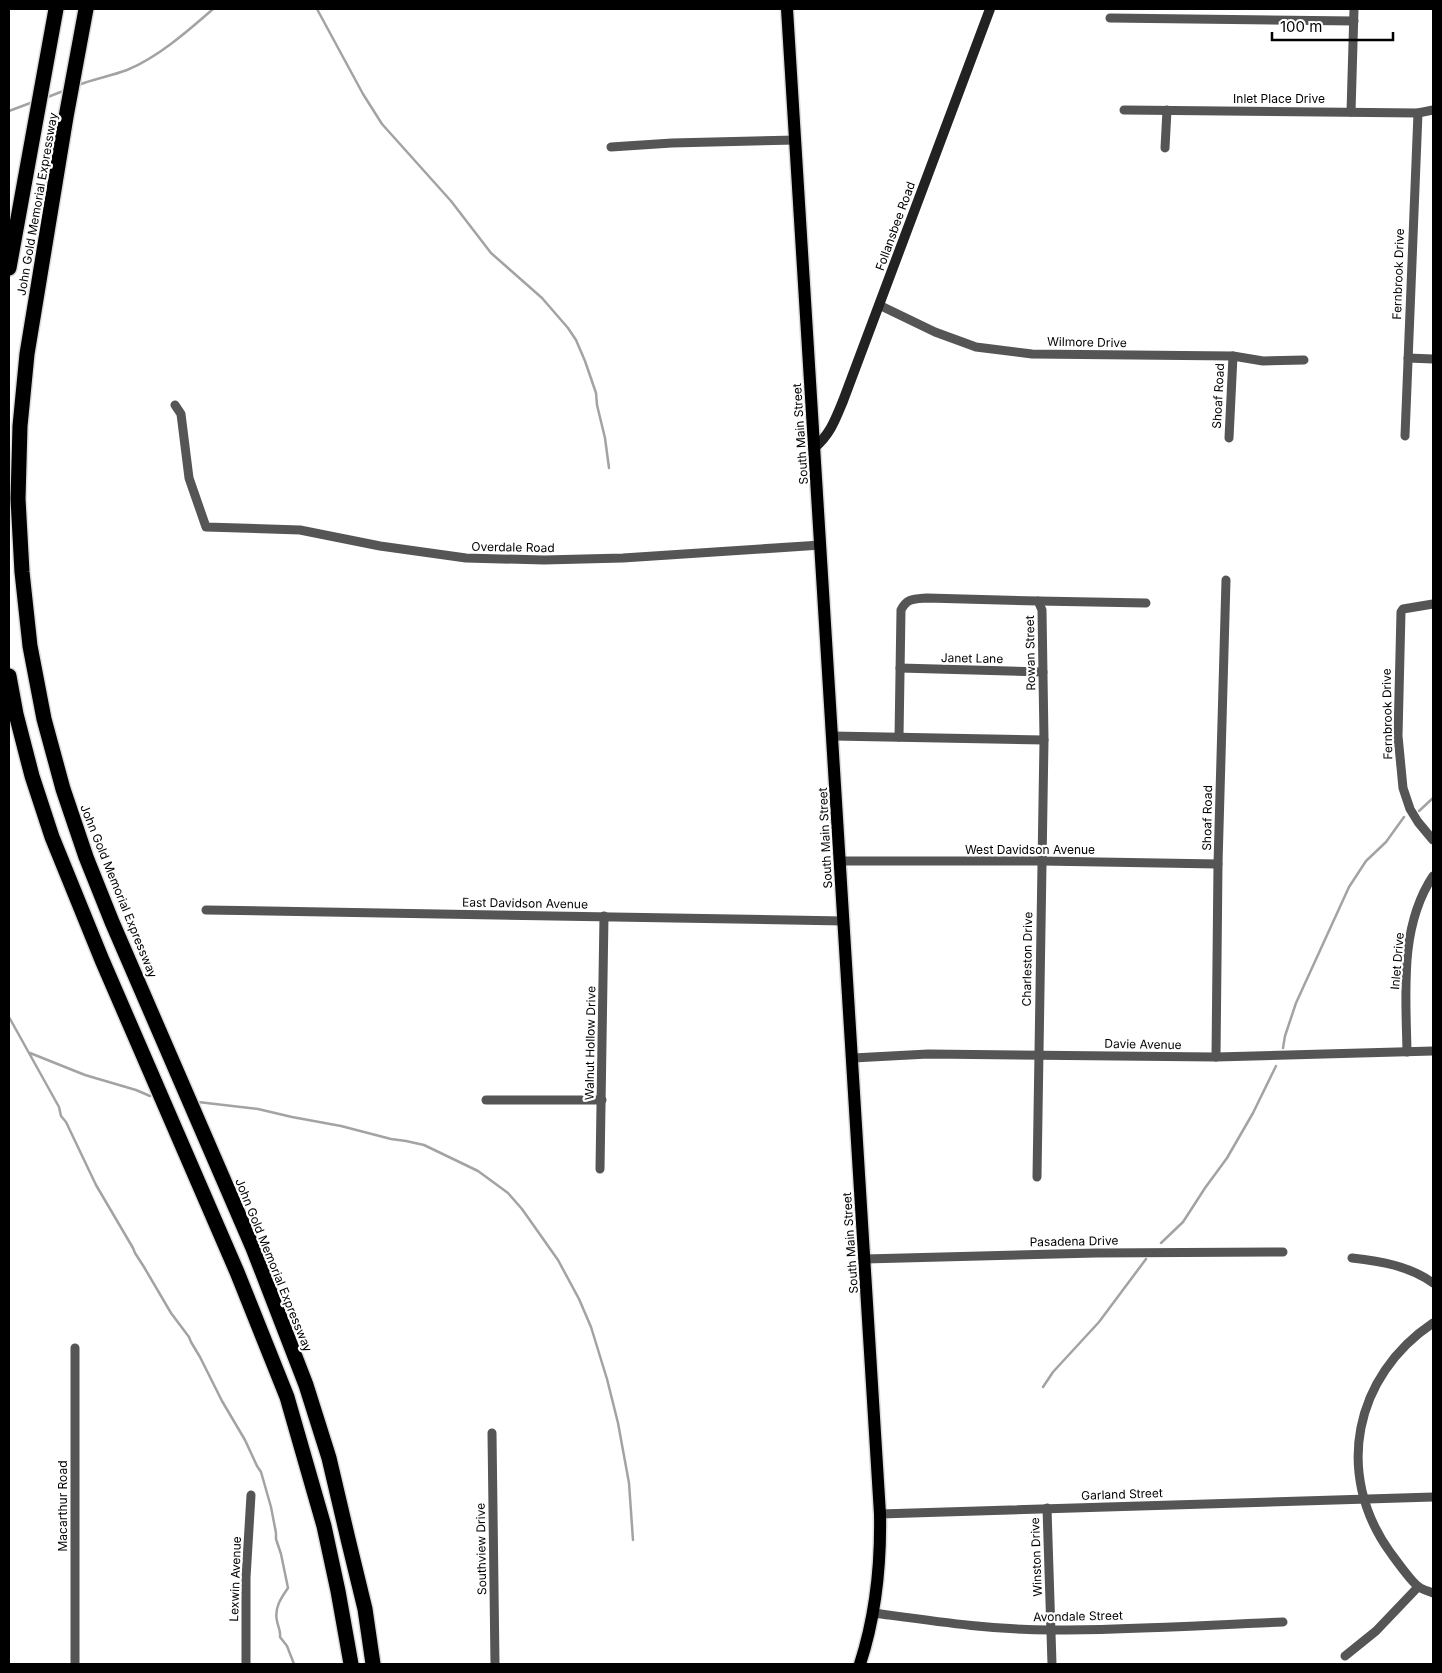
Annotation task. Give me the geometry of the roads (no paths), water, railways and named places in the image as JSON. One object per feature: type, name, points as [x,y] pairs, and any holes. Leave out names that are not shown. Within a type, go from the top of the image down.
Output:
[{"type":"highway","name":"John Gold Memorial Expressway","points":[[9,268],[56,9]]},
{"type":"highway","name":"John Gold Memorial Expressway","points":[[86,9],[66,117],[27,354],[20,426],[18,499],[22,572],[30,646],[44,719],[63,789],[86,856],[112,922],[253,1248],[306,1385],[329,1458],[365,1609],[373,1664]]},
{"type":"highway","points":[[9,676],[16,714],[32,776],[52,838],[102,960],[237,1272],[287,1397],[324,1526],[351,1664]]},
{"type":"main road","name":"South Main Street","points":[[788,9],[880,1514],[881,1559],[874,1613],[860,1664]]},
{"type":"street","name":"Follansbee Road","points":[[815,447],[826,436],[836,419],[990,9]]},
{"type":"street","points":[[1351,112],[1354,9]]},
{"type":"street","points":[[1110,18],[1354,21]]},
{"type":"street","name":"Inlet Place Drive","points":[[1124,110],[1418,113],[1433,110]]},
{"type":"street","points":[[1165,148],[1166,110]]},
{"type":"street","name":"Fernbrook Drive","points":[[1405,436],[1418,113]]},
{"type":"street","points":[[611,147],[672,143],[796,140]]},
{"type":"street","name":"Wilmore Drive","points":[[879,305],[935,332],[976,347],[1032,354],[1233,356],[1263,361],[1304,360]]},
{"type":"street","name":"Shoaf Road","points":[[1229,438],[1233,356]]},
{"type":"street","points":[[1408,358],[1433,359]]},
{"type":"street","name":"Overdale Road","points":[[175,405],[181,414],[189,478],[206,527],[300,530],[380,546],[466,558],[544,560],[623,558],[821,545]]},
{"type":"street","name":"Shoaf Road","points":[[1216,1057],[1218,864],[1226,580]]},
{"type":"street","name":"Rowan Street","points":[[899,737],[900,610],[904,603],[910,600],[927,598],[1038,601],[1042,610],[1044,740]]},
{"type":"street","points":[[1038,601],[1146,602]]},
{"type":"street","name":"Fernbrook Drive","points":[[1433,604],[1403,609],[1400,612],[1398,736],[1406,799],[1418,822],[1433,840]]},
{"type":"street","name":"Janet Lane","points":[[900,668],[1043,672]]},
{"type":"street","points":[[833,736],[1044,740]]},
{"type":"street","name":"Charleston Drive","points":[[1037,1177],[1044,740]]},
{"type":"street","name":"West Davidson Avenue","points":[[841,861],[1041,861],[1218,864]]},
{"type":"street","name":"Inlet Drive","points":[[1407,1052],[1406,994],[1408,944],[1418,901],[1433,876]]},
{"type":"street","name":"East Davidson Avenue","points":[[206,910],[844,921]]},
{"type":"street","name":"Walnut Hollow Drive","points":[[600,1169],[604,916]]},
{"type":"street","name":"Davie Avenue","points":[[853,1058],[928,1054],[1216,1057],[1433,1052]]},
{"type":"street","points":[[486,1100],[602,1100]]},
{"type":"street","name":"Pasadena Drive","points":[[865,1259],[1096,1253],[1283,1252]]},
{"type":"street","points":[[1352,1258],[1405,1268],[1433,1283]]},
{"type":"street","points":[[1433,1323],[1409,1341],[1396,1354],[1378,1379],[1362,1422],[1358,1450],[1360,1483],[1381,1540],[1418,1587],[1433,1593]]},
{"type":"street","name":"Macarthur Road","points":[[75,1348],[76,1664]]},
{"type":"street","name":"Southview Drive","points":[[492,1433],[495,1664]]},
{"type":"street","name":"Lexwin Avenue","points":[[246,1664],[246,1578],[252,1495]]},
{"type":"street","name":"Garland Street","points":[[880,1514],[1433,1497]]},
{"type":"street","name":"Winston Drive","points":[[1047,1508],[1052,1664]]},
{"type":"street","points":[[1344,1656],[1376,1631],[1418,1587]]},
{"type":"street","name":"Avondale Street","points":[[874,1613],[936,1622],[1051,1630],[1284,1622]]},
{"type":"waterway","points":[[78,85],[139,65],[172,43],[213,9]]},
{"type":"waterway","points":[[317,9],[363,94],[382,124],[451,201],[491,253],[542,298],[576,340],[596,393],[609,468]]},
{"type":"waterway","points":[[45,98],[66,90]]},
{"type":"waterway","points":[[9,111],[33,102]]},
{"type":"waterway","points":[[1419,811],[1433,798]]},
{"type":"waterway","points":[[1283,1048],[1296,1003],[1349,887],[1366,861],[1386,842],[1404,817]]},
{"type":"waterway","points":[[9,1017],[59,1107],[61,1116],[66,1122],[96,1185],[171,1313],[189,1337],[261,1472],[271,1507],[276,1539],[288,1588],[277,1607],[276,1616],[280,1637],[287,1646],[294,1664]]},
{"type":"waterway","points":[[30,1053],[85,1075],[150,1096]]},
{"type":"waterway","points":[[1161,1243],[1183,1222],[1227,1158],[1253,1113],[1276,1066]]},
{"type":"waterway","points":[[198,1102],[258,1109],[424,1145],[478,1171],[508,1193],[522,1209],[558,1260],[579,1299],[591,1327],[618,1423],[629,1483],[633,1540]]},
{"type":"waterway","points":[[1043,1387],[1053,1372],[1099,1322],[1146,1259]]}]
